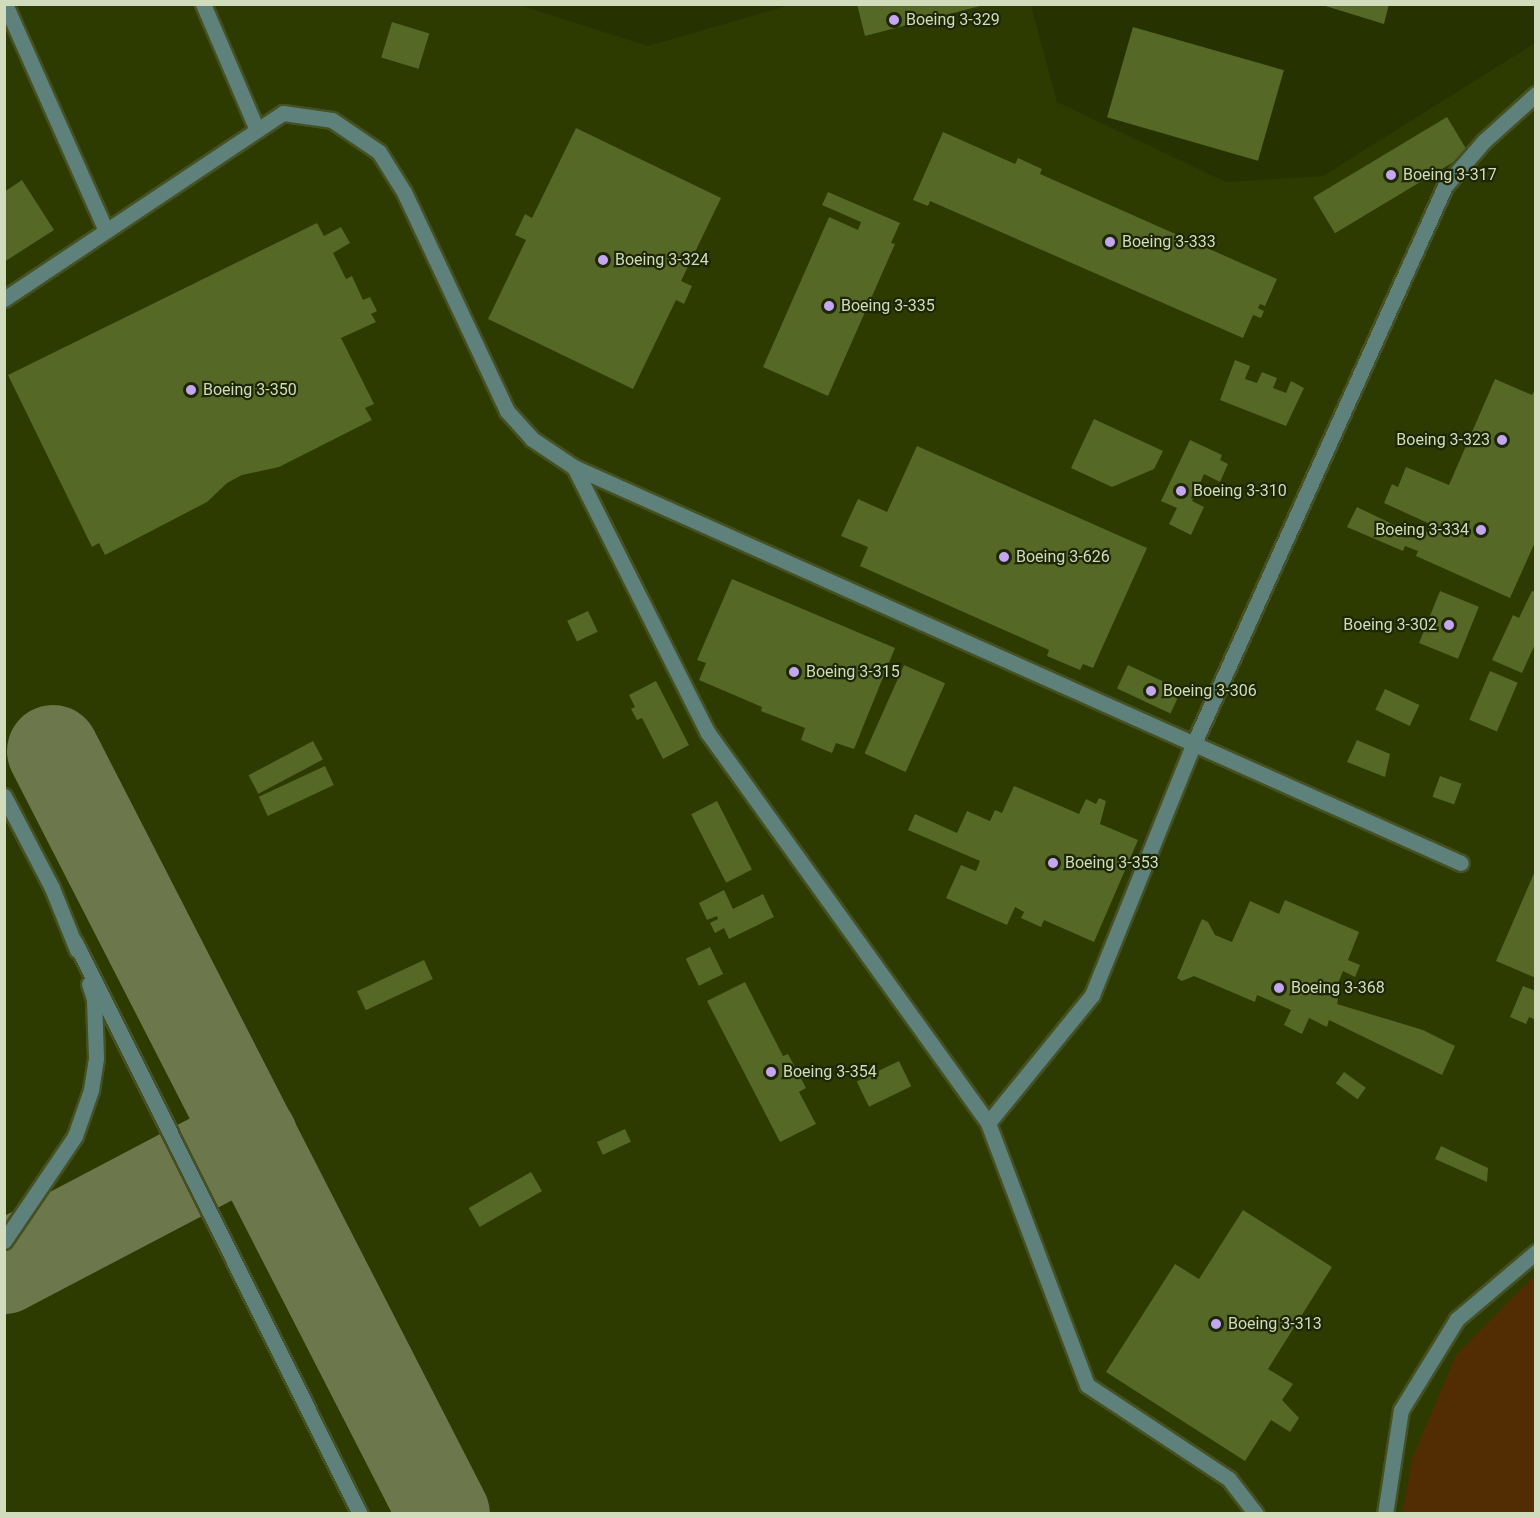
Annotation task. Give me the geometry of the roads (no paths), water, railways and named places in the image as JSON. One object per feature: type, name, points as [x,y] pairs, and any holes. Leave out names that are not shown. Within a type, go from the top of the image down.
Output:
[{"type":"lane","points":[[5,4],[106,231]]},
{"type":"lane","points":[[204,4],[257,130]]},
{"type":"lane","points":[[988,1123],[1092,995],[1194,743],[1445,186],[1484,141],[1536,94]]},
{"type":"lane","points":[[4,299],[283,113],[332,120],[379,152],[438,261],[507,411],[532,439],[574,467],[1461,862]]},
{"type":"lane","points":[[574,467],[708,733],[988,1123],[1087,1385],[1229,1479],[1256,1514]]},
{"type":"lane","points":[[4,796],[360,1514]]},
{"type":"lane","points":[[4,1241],[75,1136],[90,1090],[96,1057],[93,999],[75,942]]},
{"type":"lane","points":[[1385,1514],[1401,1410],[1457,1319],[1536,1252]]},
{"type":"place","name":"Boeing 3-329","points":[[894,20]]},
{"type":"place","name":"Boeing 3-317","points":[[1391,175]]},
{"type":"place","name":"Boeing 3-333","points":[[1110,242]]},
{"type":"place","name":"Boeing 3-324","points":[[603,260]]},
{"type":"place","name":"Boeing 3-335","points":[[829,306]]},
{"type":"place","name":"Boeing 3-350","points":[[191,390]]},
{"type":"place","name":"Boeing 3-323","points":[[1502,440]]},
{"type":"place","name":"Boeing 3-310","points":[[1181,491]]},
{"type":"place","name":"Boeing 3-334","points":[[1481,530]]},
{"type":"place","name":"Boeing 3-626","points":[[1004,557]]},
{"type":"place","name":"Boeing 3-302","points":[[1449,625]]},
{"type":"place","name":"Boeing 3-315","points":[[794,672]]},
{"type":"place","name":"Boeing 3-306","points":[[1151,691]]},
{"type":"place","name":"Boeing 3-353","points":[[1053,863]]},
{"type":"place","name":"Boeing 3-368","points":[[1279,988]]},
{"type":"place","name":"Boeing 3-354","points":[[771,1072]]},
{"type":"place","name":"Boeing 3-313","points":[[1216,1324]]}]
